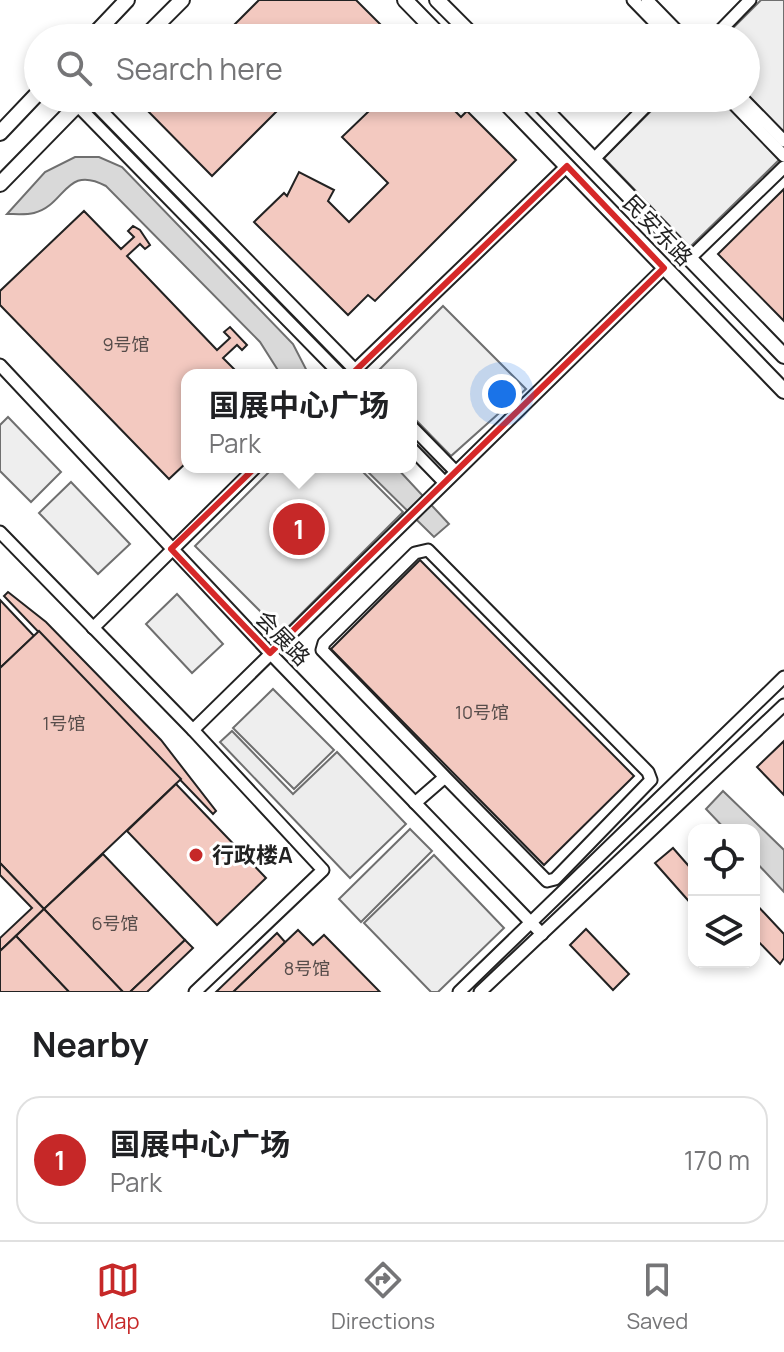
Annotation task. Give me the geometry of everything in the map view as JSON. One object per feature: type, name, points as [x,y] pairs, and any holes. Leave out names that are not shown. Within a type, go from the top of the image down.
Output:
[{"type":"main road","points":[[104,24],[127,0]]},
{"type":"main road","points":[[158,24],[182,0]]},
{"type":"main road","points":[[405,0],[428,24]]},
{"type":"main road","points":[[443,2],[463,24]]},
{"type":"main road","points":[[0,133],[24,108]]},
{"type":"main road","points":[[0,184],[71,112]]},
{"type":"main road","name":"民安东路","points":[[515,112],[784,391]]},
{"type":"main road","name":"民安东路","points":[[548,112],[784,356]]},
{"type":"street","points":[[633,0],[656,24]]},
{"type":"street","points":[[647,0],[670,24]]},
{"type":"street","points":[[727,24],[750,0]]},
{"type":"street","points":[[94,112],[335,369]]},
{"type":"street","points":[[95,112],[351,369]]},
{"type":"street","points":[[594,159],[640,112]]},
{"type":"street","points":[[742,112],[784,156]]},
{"type":"street","points":[[756,112],[784,141]]},
{"type":"street","points":[[359,369],[567,166]]},
{"type":"street","points":[[690,258],[784,167]]},
{"type":"street","points":[[193,730],[664,268]]},
{"type":"street","name":"会展路","points":[[0,365],[270,653],[542,934]]},
{"type":"street","points":[[417,432],[455,471]]},
{"type":"street","points":[[417,454],[444,482]]},
{"type":"street","points":[[93,628],[250,473]]},
{"type":"street","points":[[0,532],[193,730],[323,870],[195,992]]},
{"type":"street","points":[[428,550],[648,772],[651,780],[555,879],[547,881],[445,777],[322,650],[324,643],[415,553],[428,550]]},
{"type":"street","points":[[459,992],[784,677]]},
{"type":"street","points":[[480,992],[784,705]]},
{"type":"street","points":[[415,803],[445,777]]},
{"type":"highlighted area","points":[[567,166],[664,268],[270,653],[171,549]]},
{"type":"shaded area","points":[[761,0],[784,0],[784,155],[690,247],[604,158],[650,112],[760,112],[760,24],[737,24]]},
{"type":"shaded area","points":[[75,157],[99,157],[122,167],[293,344],[306,369],[277,369],[260,342],[106,186],[82,180],[67,188],[45,209],[31,214],[7,214],[45,172]]},
{"type":"shaded area","points":[[443,306],[526,389],[451,456],[417,421],[417,369],[380,369]]},
{"type":"shaded area","points":[[8,417],[61,472],[31,502],[0,471],[0,425]]},
{"type":"shaded area","points":[[268,473],[364,473],[403,512],[282,633],[195,546]]},
{"type":"shaded area","points":[[369,473],[402,473],[449,524],[434,537]]},
{"type":"shaded area","points":[[71,482],[130,544],[98,574],[39,513]]},
{"type":"shaded area","points":[[177,594],[223,644],[192,673],[146,624]]},
{"type":"shaded area","points":[[273,689],[334,750],[294,789],[233,728]]},
{"type":"shaded area","points":[[232,731],[293,794],[337,752],[406,824],[350,878],[220,742]]},
{"type":"shaded area","points":[[723,791],[757,824],[720,824],[706,809]]},
{"type":"shaded area","points":[[760,827],[784,850],[784,892],[760,866]]},
{"type":"shaded area","points":[[410,829],[432,851],[361,922],[339,899]]},
{"type":"shaded area","points":[[434,855],[504,928],[438,992],[431,992],[364,923]]},
{"type":"building","points":[[259,0],[356,0],[380,24],[235,24]]},
{"type":"building","points":[[149,112],[276,112],[212,176]]},
{"type":"building","points":[[368,112],[456,112],[461,117],[468,112],[516,160],[375,301],[368,295],[348,315],[254,222],[284,193],[287,196],[299,172],[334,190],[328,201],[349,222],[388,183],[342,137]]},
{"type":"building","points":[[784,189],[784,321],[718,254]]},
{"type":"building","points":[[84,211],[121,249],[134,237],[128,231],[133,226],[140,230],[150,245],[145,249],[140,244],[127,256],[217,350],[230,338],[224,332],[230,327],[247,345],[242,350],[237,345],[223,358],[234,369],[181,369],[181,468],[169,479],[0,305],[0,291]]},
{"type":"building","points":[[420,560],[634,776],[544,865],[331,649]]},
{"type":"building","points":[[8,592],[46,622],[161,740],[216,811],[213,814],[4,596]]},
{"type":"building","points":[[0,600],[34,636],[0,668]]},
{"type":"building","points":[[39,631],[181,779],[44,909],[0,863],[0,668]]},
{"type":"building","points":[[784,741],[784,795],[757,767]]},
{"type":"building","name":"行政楼A","points":[[176,784],[266,878],[217,925],[127,831]]},
{"type":"building","points":[[673,848],[688,865],[688,900],[655,863]]},
{"type":"building","points":[[103,854],[185,940],[130,992],[123,992],[44,909]]},
{"type":"building","points":[[0,863],[44,909],[0,951],[0,938],[32,908],[0,875]]},
{"type":"building","points":[[760,908],[784,934],[784,958],[780,964],[760,943]]},
{"type":"building","points":[[44,909],[123,992],[69,992],[16,936]]},
{"type":"building","points":[[586,929],[629,974],[613,990],[570,945]]},
{"type":"building","points":[[298,930],[313,945],[324,935],[380,992],[233,992]]},
{"type":"building","points":[[277,933],[285,942],[233,992],[216,992]]},
{"type":"building","points":[[16,936],[69,992],[0,992],[0,951]]},
{"type":"building","points":[[185,940],[193,948],[147,992],[130,992]]},
{"type":"place","name":"国展中心广场","points":[[299,529]]},
{"type":"place","name":"行政楼A","points":[[196,855]]}]
